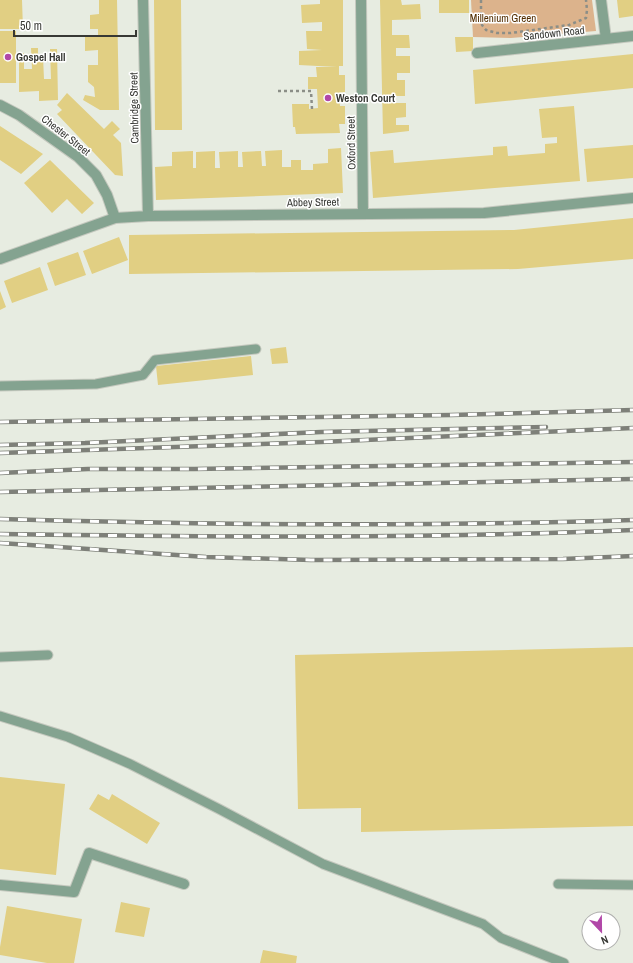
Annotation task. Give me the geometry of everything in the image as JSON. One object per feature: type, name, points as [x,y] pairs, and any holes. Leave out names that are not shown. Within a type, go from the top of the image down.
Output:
[{"type":"street","name":"Cambridge Street","points":[[143,0],[148,216]]},
{"type":"street","name":"Oxford Street","points":[[361,0],[363,214]]},
{"type":"street","points":[[601,0],[606,39]]},
{"type":"street","name":"Sandown Road","points":[[477,53],[633,36]]},
{"type":"street","name":"Chester Street","points":[[0,105],[19,115],[78,157],[96,175],[108,195],[115,218]]},
{"type":"street","name":"Abbey Street","points":[[0,259],[115,218],[148,216],[484,213],[633,198]]},
{"type":"street","points":[[0,885],[74,892],[89,853],[184,884]]},
{"type":"lane","points":[[0,386],[96,384],[142,375],[155,360],[256,349]]},
{"type":"lane","points":[[0,657],[48,655]]},
{"type":"lane","points":[[0,716],[68,736],[130,764],[212,805],[323,864],[482,924],[501,938],[564,963]]},
{"type":"lane","points":[[558,884],[633,885]]},
{"type":"path","points":[[481,0],[482,25],[486,30],[497,33],[512,33],[569,25],[586,18],[586,0]]},
{"type":"path","points":[[278,91],[311,91],[312,109]]},
{"type":"green space","name":"Millenium Green","points":[[471,0],[592,0],[596,31],[511,38],[473,37]]},
{"type":"building","points":[[0,0],[22,0],[23,29],[0,29]]},
{"type":"building","points":[[99,0],[117,0],[119,110],[100,110],[83,100],[85,95],[95,97],[94,87],[88,82],[88,65],[98,65],[98,50],[85,51],[85,36],[98,36],[98,29],[90,29],[90,15],[99,14]]},
{"type":"building","points":[[154,0],[181,0],[182,130],[155,130]]},
{"type":"building","points":[[320,0],[343,0],[343,66],[339,66],[339,75],[345,75],[345,92],[339,93],[340,106],[345,106],[345,124],[339,124],[340,133],[296,134],[295,127],[293,127],[292,104],[309,104],[309,109],[318,108],[317,89],[308,89],[308,77],[317,77],[316,67],[337,67],[299,65],[299,51],[322,50],[307,49],[306,31],[322,31],[322,22],[302,23],[301,5],[320,4]]},
{"type":"building","points":[[380,0],[401,0],[402,5],[420,4],[421,19],[392,20],[392,35],[409,35],[410,48],[396,48],[396,56],[410,56],[410,73],[397,73],[397,80],[405,80],[405,96],[395,96],[395,103],[406,103],[406,117],[396,118],[396,125],[409,125],[409,131],[383,134]]},
{"type":"building","points":[[439,0],[469,0],[469,13],[439,13]]},
{"type":"building","points":[[617,0],[633,0],[633,16],[619,18]]},
{"type":"building","name":"Gospel Hall","points":[[0,31],[16,31],[16,83],[0,83]]},
{"type":"building","points":[[455,37],[473,37],[473,51],[456,52]]},
{"type":"building","points":[[31,48],[38,48],[38,57],[43,57],[44,79],[51,79],[50,49],[57,49],[58,100],[39,101],[39,91],[19,92],[19,53],[24,53],[24,69],[32,69]]},
{"type":"building","points":[[633,54],[633,88],[475,104],[473,70]]},
{"type":"building","points":[[67,93],[104,129],[112,121],[120,129],[113,135],[121,143],[123,176],[115,175],[57,114],[62,110],[57,105]]},
{"type":"building","points":[[574,106],[580,181],[373,198],[370,152],[393,150],[394,163],[493,155],[493,147],[507,146],[508,156],[545,153],[545,144],[557,143],[557,137],[542,138],[539,109]]},
{"type":"building","points":[[0,126],[43,154],[21,174],[0,160]]},
{"type":"building","points":[[633,145],[633,178],[587,182],[584,149]]},
{"type":"building","points":[[341,148],[343,193],[156,200],[155,167],[172,166],[172,152],[193,151],[193,168],[196,168],[196,152],[215,151],[215,168],[220,168],[219,152],[238,151],[238,167],[243,167],[242,152],[261,151],[262,166],[266,166],[265,151],[282,150],[282,167],[291,167],[291,160],[301,160],[301,170],[313,170],[313,164],[328,163],[328,149]]},
{"type":"building","points":[[50,160],[94,203],[82,214],[67,199],[52,213],[24,183]]},
{"type":"building","points":[[633,218],[633,259],[518,269],[129,274],[129,235],[514,230]]},
{"type":"building","points":[[119,237],[128,260],[92,274],[83,251]]},
{"type":"building","points":[[78,252],[86,275],[55,286],[47,263]]},
{"type":"building","points":[[40,267],[48,290],[12,303],[4,281]]},
{"type":"building","points":[[0,291],[6,307],[0,310]]},
{"type":"building","points":[[286,347],[288,363],[272,364],[270,349]]},
{"type":"building","points":[[251,356],[253,375],[158,385],[156,366]]},
{"type":"building","points":[[633,647],[633,826],[361,832],[361,808],[298,809],[295,655]]},
{"type":"building","points":[[0,777],[65,784],[56,875],[0,869]]},
{"type":"building","points":[[98,794],[109,800],[112,794],[160,823],[147,844],[89,809]]},
{"type":"building","points":[[121,902],[150,908],[144,937],[115,932]]},
{"type":"building","points":[[7,906],[82,919],[74,963],[47,963],[0,955]]},
{"type":"building","points":[[263,950],[297,956],[296,963],[260,963]]},
{"type":"railway","points":[[0,422],[451,415],[633,410]]},
{"type":"railway","points":[[0,445],[85,443],[321,432],[546,427]]},
{"type":"railway","points":[[0,453],[321,442],[633,428]]},
{"type":"railway","points":[[0,473],[88,469],[194,469],[633,462]]},
{"type":"railway","points":[[0,492],[633,479]]},
{"type":"railway","points":[[0,519],[158,523],[316,524],[475,524],[633,520]]},
{"type":"railway","points":[[0,534],[396,536],[633,530]]},
{"type":"railway","points":[[0,543],[206,557],[311,560],[563,559],[633,556]]},
{"type":"place","name":"Gospel Hall","points":[[8,57]]},
{"type":"place","name":"Weston Court","points":[[328,98]]}]
